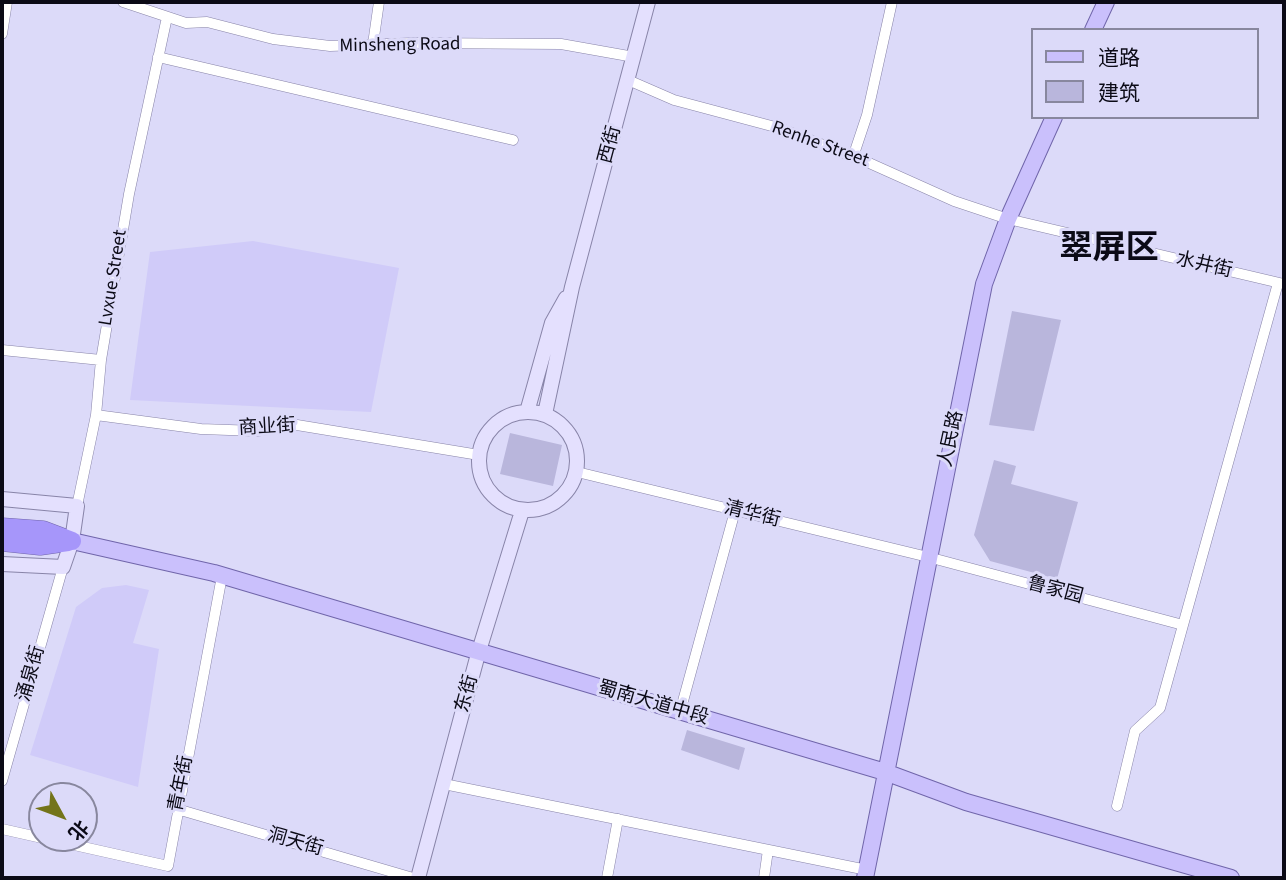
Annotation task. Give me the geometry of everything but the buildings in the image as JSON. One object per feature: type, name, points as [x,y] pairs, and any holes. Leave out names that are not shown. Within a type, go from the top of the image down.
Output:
[{"type":"highway","points":[[2,527],[43,530],[72,541]]},
{"type":"highway","points":[[2,542],[40,546],[72,541]]},
{"type":"main road","name":"西街","points":[[545,414],[572,287],[648,2]]},
{"type":"main road","points":[[1094,28],[1106,2]]},
{"type":"main road","name":"人民路","points":[[866,874],[984,284],[1008,219],[1053,119]]},
{"type":"main road","name":"西街","points":[[527,412],[552,323],[572,287]]},
{"type":"main road","points":[[527,412],[545,414],[566,428],[576,448],[577,472],[570,488],[559,501],[522,511],[508,507],[494,497],[483,483],[479,454],[484,438],[502,419],[527,412]]},
{"type":"main road","points":[[2,499],[77,506]]},
{"type":"main road","name":"Lvxue Street","points":[[63,567],[72,541],[77,506]]},
{"type":"main road","name":"东街","points":[[416,878],[478,654],[522,511]]},
{"type":"main road","name":"蜀南大道中段","points":[[72,541],[222,576],[478,654],[886,772],[966,802],[1231,878]]},
{"type":"main road","points":[[2,564],[63,567]]},
{"type":"street","points":[[2,34],[7,2]]},
{"type":"street","name":"Minsheng Road","points":[[123,2],[186,23],[207,22],[284,41],[330,46],[561,44],[634,57]]},
{"type":"street","points":[[373,44],[379,2]]},
{"type":"street","points":[[853,157],[867,115],[892,2]]},
{"type":"street","name":"Lvxue Street","points":[[77,506],[96,415],[101,360],[129,194],[167,17]]},
{"type":"street","points":[[158,58],[513,140]]},
{"type":"street","name":"Renhe Street","points":[[628,80],[674,100],[779,128],[954,201],[1008,219]]},
{"type":"street","name":"水井街","points":[[1008,219],[1281,284]]},
{"type":"street","points":[[1116,806],[1135,731],[1160,708],[1281,284]]},
{"type":"street","points":[[2,350],[101,360]]},
{"type":"street","name":"商业街","points":[[96,415],[201,429],[257,430],[297,425],[479,454]]},
{"type":"street","name":"清华街","points":[[577,472],[928,557]]},
{"type":"street","points":[[680,712],[735,511]]},
{"type":"street","name":"鲁家园","points":[[928,557],[1183,625]]},
{"type":"street","name":"涌泉街","points":[[2,781],[63,567]]},
{"type":"street","name":"青年街","points":[[98,850],[168,866],[222,576]]},
{"type":"street","points":[[444,784],[768,850],[866,874]]},
{"type":"street","name":"洞天街","points":[[177,809],[416,878]]},
{"type":"street","points":[[607,878],[618,819]]},
{"type":"street","name":"青年街","points":[[2,829],[28,835]]},
{"type":"street","points":[[764,878],[768,850]]},
{"type":"shaded area","points":[[253,241],[399,268],[371,412],[130,400],[150,252]]},
{"type":"shaded area","points":[[126,585],[149,590],[133,643],[159,649],[138,787],[30,755],[76,607],[102,588]]},
{"type":"district","name":"翠屏区","points":[[1109,251]]}]
